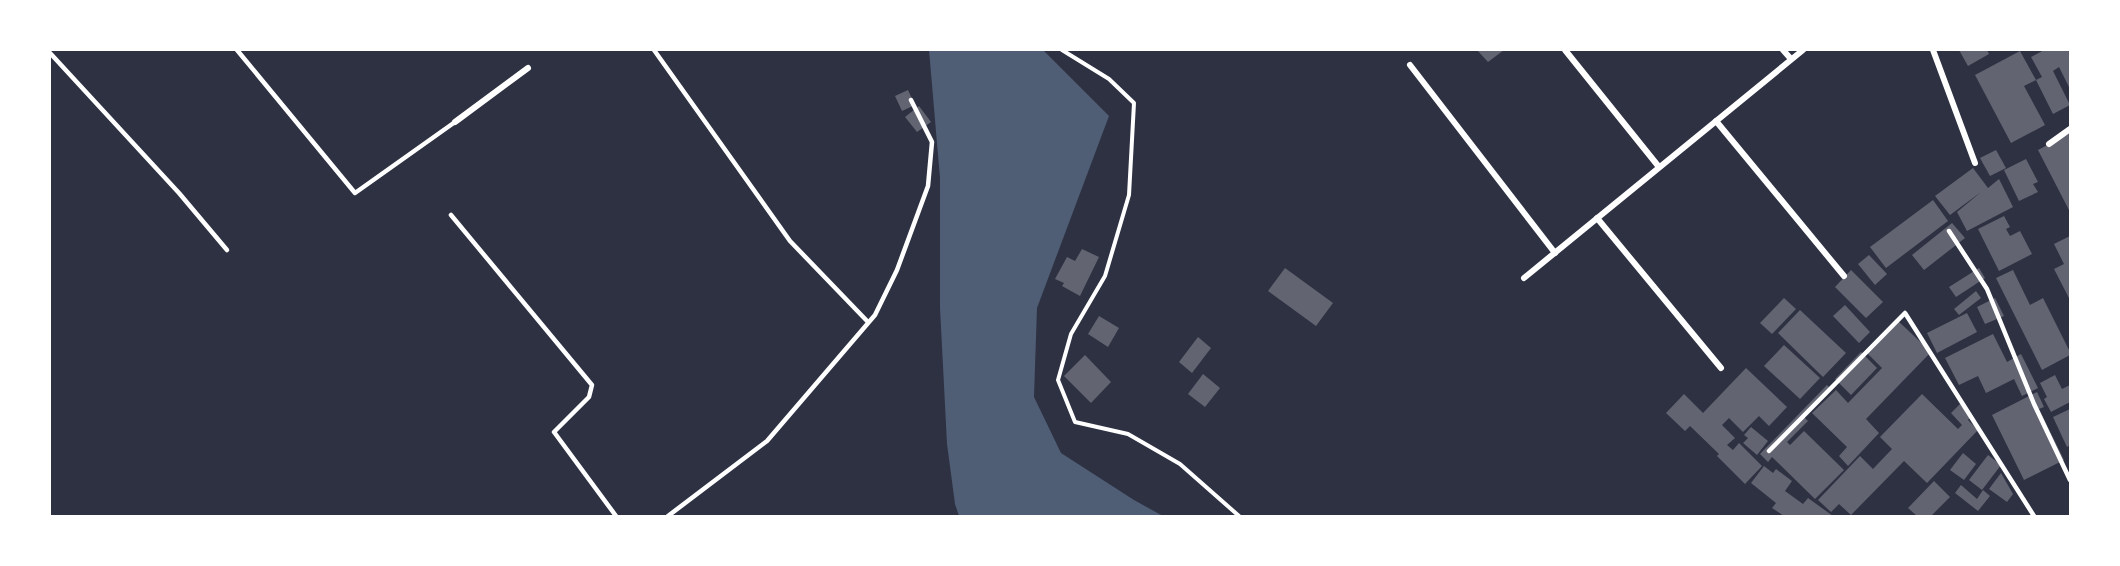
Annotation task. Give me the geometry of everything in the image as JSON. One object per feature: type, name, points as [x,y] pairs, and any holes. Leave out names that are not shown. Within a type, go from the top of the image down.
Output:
[{"type":"street","points":[[1565,50],[1659,167]]},
{"type":"street","points":[[1783,50],[1791,59]]},
{"type":"street","points":[[1524,278],[1803,50]]},
{"type":"street","points":[[1933,50],[1976,164]]},
{"type":"street","points":[[1410,65],[1555,253]]},
{"type":"street","points":[[455,122],[528,68]]},
{"type":"street","points":[[1716,121],[1844,276]]},
{"type":"street","points":[[2049,144],[2070,129]]},
{"type":"street","points":[[1597,218],[1720,368]]},
{"type":"lane","points":[[237,50],[355,193],[455,122]]},
{"type":"lane","points":[[654,50],[790,241],[868,322]]},
{"type":"lane","points":[[50,53],[179,193],[227,250]]},
{"type":"lane","points":[[668,516],[767,441],[875,315],[897,270],[928,186],[932,142],[911,100]]},
{"type":"lane","points":[[451,215],[592,385],[589,397],[554,432],[616,516]]},
{"type":"lane","points":[[1949,231],[1987,289],[2034,404],[2070,480]]},
{"type":"lane","points":[[1769,452],[1905,313],[2034,516]]},
{"type":"path","points":[[1062,50],[1109,79],[1134,103],[1129,195],[1105,276],[1071,334],[1058,380],[1075,422],[1128,434],[1163,454],[1180,464],[1239,516]]},
{"type":"water","points":[[929,50],[1043,50],[1109,116],[1037,308],[1034,397],[1061,453],[1163,516],[959,516],[955,504],[947,444],[940,308],[940,178]]},
{"type":"building","points":[[1477,50],[1504,50],[1488,62]]},
{"type":"building","points":[[1959,50],[1987,50],[1989,54],[1968,66]]},
{"type":"building","points":[[2044,50],[2068,50],[2070,54],[2070,89],[2059,67],[2053,71],[2070,105],[2053,114],[2036,80],[2042,77],[2031,57]]},
{"type":"building","points":[[2020,51],[2036,80],[2024,86],[2045,125],[2011,143],[1975,75]]},
{"type":"building","points":[[908,90],[915,105],[902,111],[895,96]]},
{"type":"building","points":[[919,106],[931,122],[917,132],[905,117]]},
{"type":"building","points":[[2070,133],[2070,212],[2038,150]]},
{"type":"building","points":[[1996,150],[2006,168],[1990,176],[1980,158]]},
{"type":"building","points":[[2026,159],[2038,182],[2033,184],[2038,192],[2019,201],[2004,170]]},
{"type":"building","points":[[1973,168],[1988,188],[1999,179],[2013,207],[1967,231],[1957,212],[1981,192],[1950,215],[1935,196]]},
{"type":"building","points":[[1933,200],[1948,221],[1886,268],[1870,247]]},
{"type":"building","points":[[2004,216],[2010,227],[2006,229],[2010,236],[2020,231],[2032,254],[1999,271],[1978,229]]},
{"type":"building","points":[[1952,223],[1965,238],[1924,270],[1912,255]]},
{"type":"building","points":[[2070,236],[2070,300],[2054,269],[2064,264],[2054,244]]},
{"type":"building","points":[[1082,249],[1099,257],[1080,296],[1062,286],[1064,283],[1055,279],[1067,257],[1075,261]]},
{"type":"building","points":[[1869,255],[1887,274],[1875,285],[1858,264]]},
{"type":"building","points":[[1285,268],[1333,303],[1316,326],[1268,291]]},
{"type":"building","points":[[1979,268],[1985,278],[1956,297],[1949,287]]},
{"type":"building","points":[[1851,270],[1883,302],[1866,318],[1835,287]]},
{"type":"building","points":[[2013,270],[2030,305],[2043,298],[2070,352],[2070,355],[2042,370],[1996,278]]},
{"type":"building","points":[[1976,291],[1981,298],[1959,315],[1954,309]]},
{"type":"building","points":[[1784,298],[1796,309],[1772,334],[1760,323]]},
{"type":"building","points":[[1995,298],[2004,316],[1985,324],[1977,307]]},
{"type":"building","points":[[1845,305],[1870,332],[1859,343],[1833,316]]},
{"type":"building","points":[[1800,310],[1846,353],[1823,377],[1778,333]]},
{"type":"building","points":[[1967,313],[1977,332],[1937,353],[1927,333]]},
{"type":"building","points":[[1099,316],[1119,328],[1108,347],[1088,334]]},
{"type":"building","points":[[1896,319],[1931,352],[1866,419],[1879,433],[1848,466],[1839,456],[1847,447],[1812,413],[1836,390],[1848,403],[1882,368],[1865,351]]},
{"type":"building","points":[[1993,334],[2007,362],[2021,354],[2038,388],[2022,396],[2014,379],[1986,393],[1978,376],[1959,385],[1945,358]]},
{"type":"building","points":[[1198,337],[1211,348],[1192,373],[1179,362]]},
{"type":"building","points":[[1784,345],[1820,378],[1800,399],[1764,366]]},
{"type":"building","points":[[1861,352],[1877,368],[1851,395],[1835,379]]},
{"type":"building","points":[[1085,355],[1111,382],[1091,403],[1064,376]]},
{"type":"building","points":[[1746,368],[1787,407],[1769,426],[1759,416],[1743,432],[1729,418],[1722,425],[1735,438],[1727,445],[1733,450],[1739,443],[1762,466],[1745,484],[1690,426],[1685,431],[1666,413],[1684,394],[1703,413]]},
{"type":"building","points":[[1203,374],[1220,388],[1205,407],[1188,394]]},
{"type":"building","points":[[2055,375],[2062,389],[2070,385],[2070,402],[2051,412],[2044,399],[2047,397],[2040,383]]},
{"type":"building","points":[[1827,385],[1831,389],[1804,417],[1808,421],[1787,442],[1790,445],[1804,431],[1844,470],[1815,499],[1772,457],[1768,462],[1760,454]]},
{"type":"building","points":[[2037,392],[2044,407],[2039,409],[2064,460],[2024,480],[1992,415]]},
{"type":"building","points":[[1922,394],[1958,429],[1962,425],[1951,413],[1960,404],[1972,416],[1968,420],[1978,430],[1927,483],[1904,461],[1851,515],[1839,504],[1831,512],[1818,500],[1860,456],[1873,469],[1892,449],[1880,437]]},
{"type":"building","points":[[2070,409],[2070,445],[2067,447],[2053,417]]},
{"type":"building","points":[[1751,427],[1768,441],[1757,455],[1743,443],[1748,438],[1744,435]]},
{"type":"building","points":[[1963,453],[1976,464],[1964,480],[1950,470]]},
{"type":"building","points":[[1988,455],[2001,465],[1982,490],[1969,480]]},
{"type":"building","points":[[1764,466],[1773,473],[1776,469],[1792,481],[1785,491],[1803,504],[1808,498],[1833,516],[1784,516],[1772,508],[1776,503],[1751,483]]},
{"type":"building","points":[[2001,473],[2013,494],[2007,502],[1989,489]]},
{"type":"building","points":[[1934,481],[1950,497],[1931,516],[1917,516],[1908,508]]},
{"type":"building","points":[[1961,485],[1977,499],[1983,490],[1990,496],[1978,511],[1955,493]]}]
